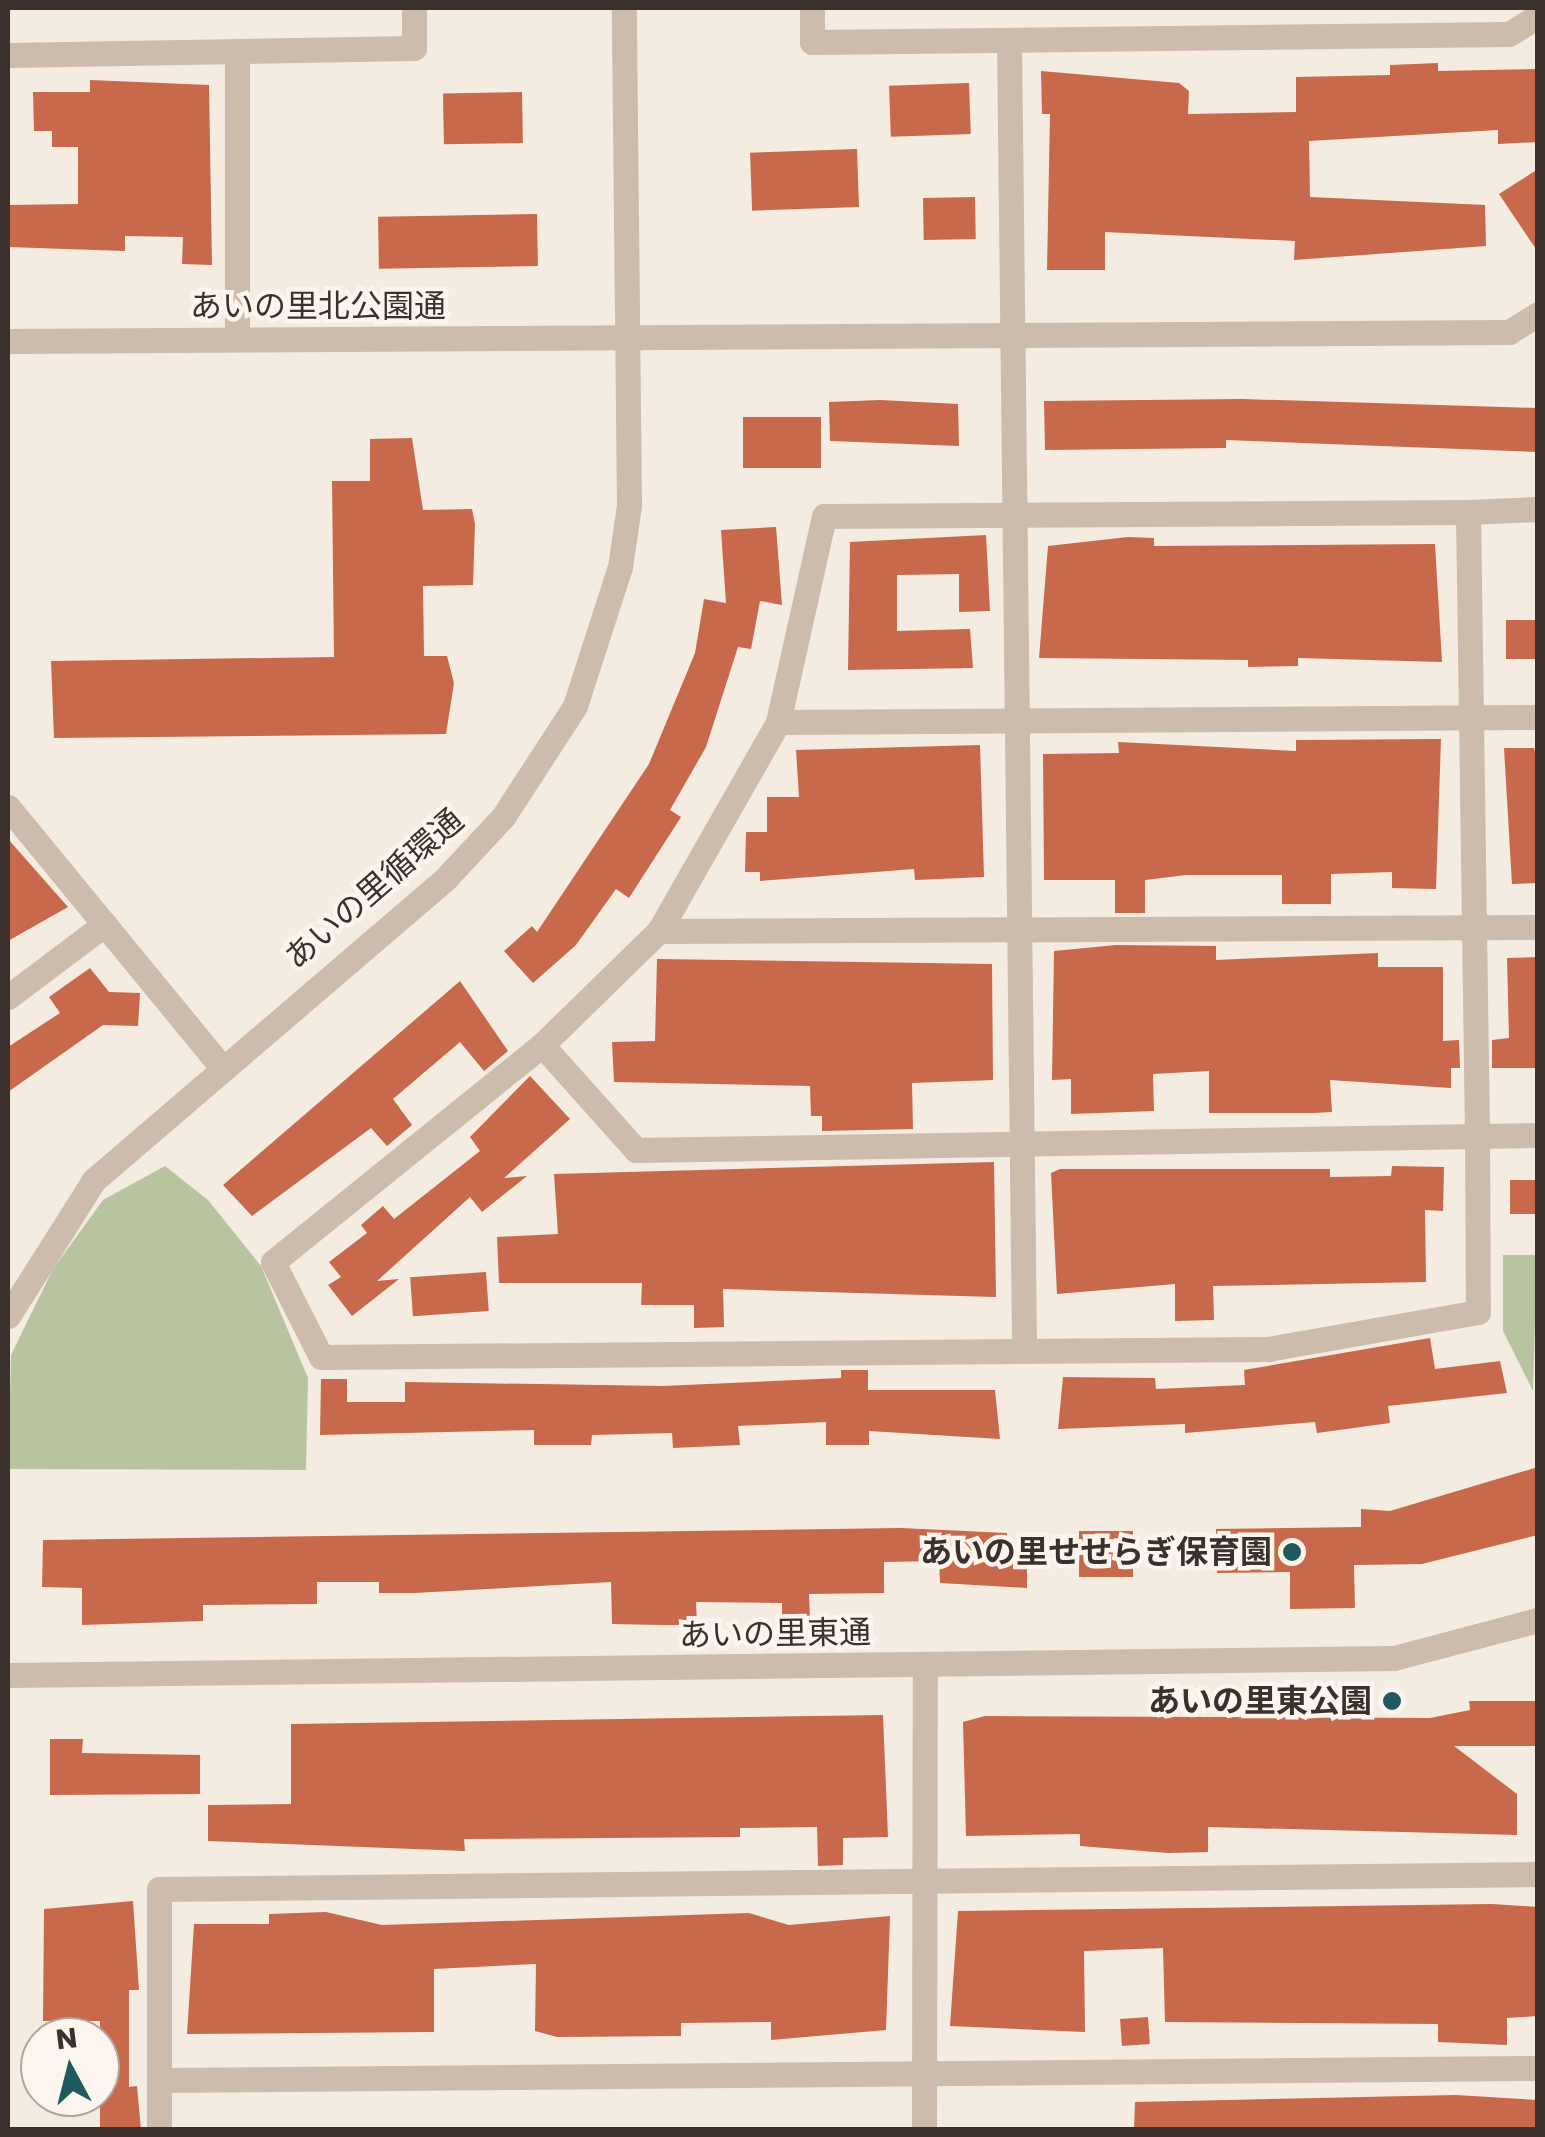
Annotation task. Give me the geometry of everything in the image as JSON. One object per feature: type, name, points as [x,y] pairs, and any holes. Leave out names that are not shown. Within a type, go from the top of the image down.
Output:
[{"type":"street","points":[[8,55],[414,48],[414,8]]},
{"type":"street","name":"あいの里循環通","points":[[8,1316],[94,1180],[220,1064],[447,877],[503,816],[574,706],[620,567],[630,336],[624,8]]},
{"type":"street","points":[[812,8],[812,42],[1509,34],[1538,16]]},
{"type":"street","points":[[1009,40],[1008,334],[1018,724],[1024,1348]]},
{"type":"street","points":[[236,52],[237,339]]},
{"type":"street","name":"あいの里北公園通","points":[[8,341],[1509,332],[1538,314]]},
{"type":"street","points":[[1468,512],[1478,1312],[1269,1349],[1024,1348],[321,1357],[273,1262],[542,1045],[659,931],[778,722],[824,516],[1468,512],[1538,508]]},
{"type":"street","points":[[778,722],[1018,724],[1538,717]]},
{"type":"street","points":[[8,806],[220,1064]]},
{"type":"street","points":[[8,996],[105,924]]},
{"type":"street","points":[[659,931],[1019,932],[1538,926]]},
{"type":"street","points":[[542,1045],[636,1150],[1021,1140],[1538,1135]]},
{"type":"street","name":"あいの里東通","points":[[8,1675],[1394,1658],[1538,1620]]},
{"type":"street","points":[[924,1665],[924,2130]]},
{"type":"street","points":[[159,2130],[159,1889],[1538,1874]]},
{"type":"street","points":[[159,2080],[1538,2068]]},
{"type":"green space","points":[[165,1166],[208,1200],[261,1266],[308,1378],[306,1470],[8,1469],[11,1355],[53,1269],[103,1200]]},
{"type":"green space","points":[[1503,1255],[1537,1255],[1533,1391],[1503,1331]]},
{"type":"building","points":[[1438,63],[1438,71],[1538,69],[1538,142],[1498,144],[1498,130],[1309,141],[1310,197],[1485,205],[1486,246],[1294,260],[1295,241],[1105,232],[1105,270],[1047,270],[1050,114],[1042,114],[1041,71],[1179,83],[1189,91],[1188,114],[1296,112],[1296,77],[1390,75],[1390,65]]},
{"type":"building","points":[[90,80],[209,85],[212,265],[182,264],[183,237],[125,236],[125,251],[8,247],[8,205],[78,204],[78,147],[52,147],[52,131],[34,131],[33,92],[90,92]]},
{"type":"building","points":[[969,83],[971,134],[891,137],[889,86]]},
{"type":"building","points":[[522,92],[523,143],[444,144],[443,93]]},
{"type":"building","points":[[857,149],[859,207],[752,211],[750,153]]},
{"type":"building","points":[[1538,169],[1538,252],[1499,194]]},
{"type":"building","points":[[975,197],[976,239],[924,240],[923,198]]},
{"type":"building","points":[[537,214],[538,266],[379,269],[378,217]]},
{"type":"building","points":[[1243,399],[1538,408],[1538,452],[1226,440],[1226,448],[1045,450],[1044,401]]},
{"type":"building","points":[[829,402],[958,404],[959,446],[830,441]]},
{"type":"building","points":[[743,417],[821,417],[821,468],[743,468]]},
{"type":"building","points":[[412,438],[423,510],[472,509],[475,524],[473,585],[423,586],[424,656],[447,656],[454,683],[446,734],[54,738],[51,661],[334,657],[332,481],[370,481],[370,439]]},
{"type":"building","points":[[776,527],[782,605],[760,601],[751,649],[738,647],[706,747],[670,810],[681,817],[629,898],[616,889],[576,945],[533,983],[504,951],[532,926],[537,932],[649,764],[695,653],[704,599],[726,603],[721,530]]},
{"type":"building","points":[[986,535],[990,611],[959,612],[959,574],[897,575],[897,631],[970,629],[973,668],[848,670],[850,542]]},
{"type":"building","points":[[1154,538],[1154,546],[1435,544],[1442,662],[1298,658],[1298,666],[1248,667],[1248,660],[1039,658],[1048,546]]},
{"type":"building","points":[[1506,620],[1538,620],[1538,659],[1506,659]]},
{"type":"building","points":[[1441,739],[1436,889],[1392,888],[1392,872],[1331,874],[1331,904],[1282,904],[1282,875],[1186,875],[1145,880],[1145,913],[1115,913],[1115,880],[1044,880],[1043,754],[1119,753],[1118,742],[1296,751],[1296,740]]},
{"type":"building","points":[[980,745],[984,877],[915,880],[914,869],[760,881],[760,872],[745,872],[746,832],[767,832],[767,797],[799,797],[796,750]]},
{"type":"building","points":[[1504,748],[1534,748],[1538,760],[1538,883],[1512,884]]},
{"type":"building","points":[[8,839],[68,907],[8,941]]},
{"type":"building","points":[[1116,945],[1216,946],[1216,960],[1378,953],[1378,967],[1443,967],[1443,1041],[1459,1040],[1460,1068],[1451,1068],[1451,1088],[1330,1080],[1332,1112],[1314,1113],[1209,1113],[1209,1071],[1153,1074],[1154,1111],[1071,1114],[1071,1079],[1052,1080],[1054,951]]},
{"type":"building","points":[[1538,957],[1538,1068],[1492,1068],[1492,1040],[1509,1038],[1507,958]]},
{"type":"building","points":[[657,959],[992,964],[993,1080],[912,1083],[913,1129],[822,1131],[822,1116],[811,1116],[810,1086],[614,1082],[612,1042],[655,1041]]},
{"type":"building","points":[[90,968],[109,992],[140,993],[138,1026],[103,1025],[8,1092],[8,1047],[60,1013],[49,997]]},
{"type":"building","points":[[460,981],[508,1051],[484,1071],[460,1042],[393,1099],[412,1125],[387,1146],[371,1128],[252,1216],[223,1185]]},
{"type":"building","points":[[530,1076],[570,1119],[504,1178],[527,1176],[482,1212],[470,1197],[377,1281],[399,1279],[352,1316],[328,1285],[341,1277],[329,1262],[367,1233],[361,1225],[383,1206],[394,1219],[480,1151],[470,1137]]},
{"type":"building","points":[[994,1162],[996,1297],[723,1289],[724,1327],[694,1328],[694,1305],[641,1305],[642,1283],[499,1283],[497,1237],[558,1234],[554,1174]]},
{"type":"building","points":[[1392,1166],[1444,1167],[1443,1211],[1425,1210],[1426,1282],[1213,1286],[1214,1320],[1175,1321],[1175,1284],[1057,1294],[1051,1173],[1060,1169],[1330,1169],[1330,1177],[1391,1176]]},
{"type":"building","points":[[1510,1180],[1538,1180],[1538,1214],[1510,1214]]},
{"type":"building","points":[[486,1272],[489,1311],[413,1316],[410,1277]]},
{"type":"building","points":[[1430,1338],[1435,1369],[1500,1361],[1507,1393],[1388,1406],[1390,1423],[1317,1433],[1315,1422],[1185,1433],[1185,1424],[1058,1429],[1063,1377],[1155,1378],[1156,1389],[1245,1385],[1244,1370]]},
{"type":"building","points":[[841,1370],[868,1370],[868,1390],[995,1390],[1000,1439],[869,1431],[869,1445],[826,1445],[826,1422],[738,1426],[740,1445],[673,1448],[672,1433],[592,1435],[591,1445],[534,1445],[534,1430],[320,1435],[321,1379],[347,1379],[347,1402],[405,1402],[405,1382],[663,1386],[841,1378]]},
{"type":"building","points":[[1538,1467],[1538,1535],[1422,1564],[1354,1565],[1355,1608],[1290,1609],[1290,1572],[1217,1573],[1216,1529],[1361,1527],[1361,1509],[1390,1511]]},
{"type":"building","points":[[901,1528],[1007,1533],[1007,1546],[1027,1546],[1027,1588],[940,1583],[939,1561],[884,1562],[884,1593],[809,1594],[810,1619],[782,1619],[782,1603],[696,1602],[697,1625],[663,1625],[612,1624],[611,1582],[379,1593],[379,1582],[317,1582],[317,1604],[203,1605],[203,1621],[82,1625],[82,1588],[42,1587],[43,1540]]},
{"type":"building","points":[[1079,1531],[1133,1531],[1133,1577],[1079,1577]]},
{"type":"building","points":[[1469,1701],[1538,1701],[1538,1746],[1454,1746],[1517,1794],[1517,1835],[1208,1827],[1208,1852],[1168,1853],[1080,1846],[1080,1834],[966,1836],[963,1722],[985,1716],[1430,1718],[1470,1710]]},
{"type":"building","points":[[883,1715],[888,1837],[843,1838],[843,1865],[818,1866],[817,1827],[740,1828],[740,1837],[464,1839],[465,1851],[208,1841],[208,1805],[291,1804],[291,1724]]},
{"type":"building","points":[[50,1739],[83,1739],[82,1753],[200,1755],[200,1794],[50,1795]]},
{"type":"building","points":[[133,1901],[139,1990],[129,1990],[129,2087],[137,2086],[141,2130],[100,2130],[100,2117],[120,2117],[120,2017],[43,2017],[44,1909]]},
{"type":"building","points":[[1492,1904],[1538,1907],[1538,2016],[1507,2018],[1507,2045],[1438,2042],[1438,2024],[1165,2022],[1163,1948],[1084,1951],[1085,2032],[950,2026],[958,1911]]},
{"type":"building","points":[[326,1912],[382,1925],[749,1913],[789,1925],[890,1916],[886,2030],[771,2040],[771,2022],[681,2023],[681,2036],[557,2037],[535,2031],[536,1964],[434,1969],[434,2032],[187,2034],[194,1924],[269,1924],[269,1914]]},
{"type":"building","points":[[1148,2017],[1150,2044],[1122,2046],[1120,2019]]},
{"type":"building","points":[[1456,2095],[1538,2100],[1538,2130],[1134,2130],[1135,2102]]},
{"type":"place","name":"あいの里せせらぎ保育園","points":[[1292,1552]]},
{"type":"place","name":"あいの里東公園","points":[[1392,1701]]}]
